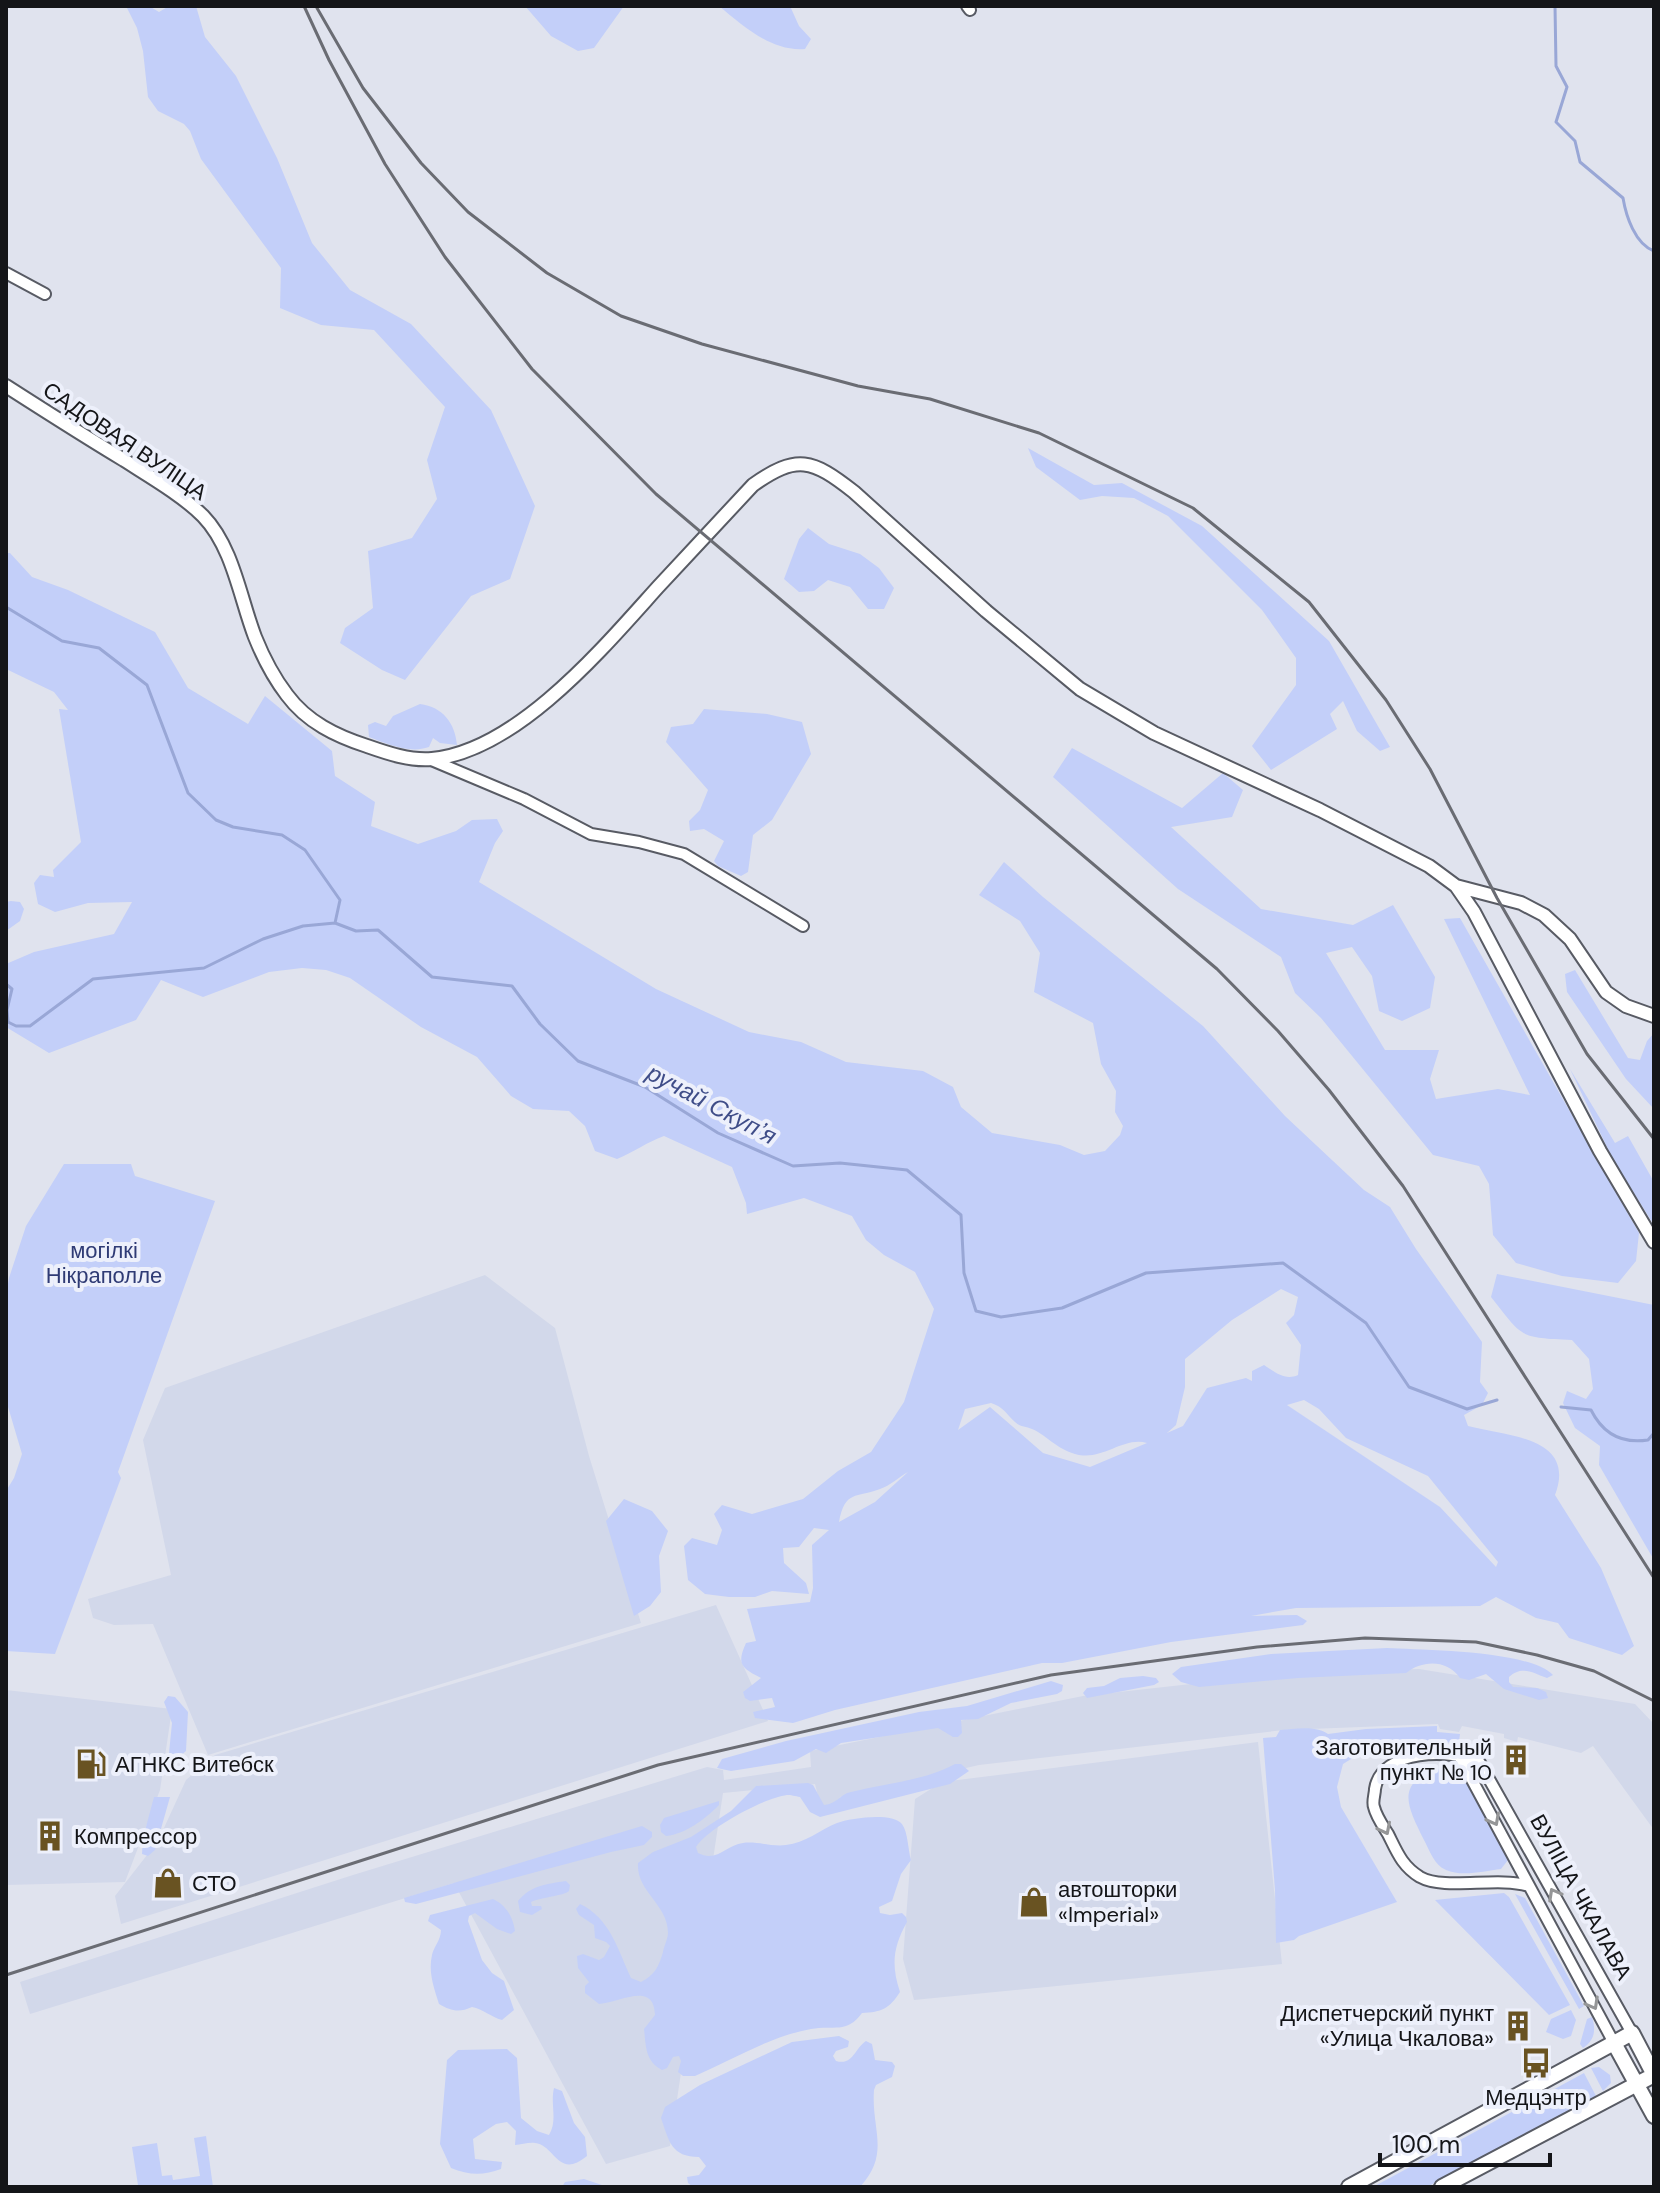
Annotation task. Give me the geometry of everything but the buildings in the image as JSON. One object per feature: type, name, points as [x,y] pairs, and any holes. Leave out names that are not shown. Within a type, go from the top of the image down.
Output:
[{"type":"main road","points":[[1349,2187],[1632,2033]]},
{"type":"main road","name":"ВУЛІЦА ЧКАЛАВА","points":[[1632,2033],[1654,2075]]},
{"type":"main road","name":"ВУЛІЦА ЧКАЛАВА","points":[[1614,2043],[1654,2116]]},
{"type":"main road","points":[[1442,2187],[1654,2075]]},
{"type":"street","points":[[6,273],[45,294]]},
{"type":"street","name":"САДОВАЯ ВУЛІЦА","points":[[6,386],[152,478],[202,516],[216,535],[228,561],[255,637],[271,671],[288,697],[324,729],[349,741],[385,752],[429,759],[524,799],[591,834],[684,854],[803,926]]},
{"type":"street","name":"САДОВАЯ ВУЛІЦА","points":[[429,759],[472,748],[501,734],[539,707],[624,625],[753,485],[777,468],[795,462],[834,476],[986,611],[1080,689],[1154,733],[1320,810],[1429,866],[1456,886]]},
{"type":"street","points":[[1456,886],[1521,903],[1544,915],[1570,939],[1606,992],[1626,1006],[1654,1016]]},
{"type":"street","points":[[1456,886],[1474,912],[1600,1151],[1654,1242]]},
{"type":"street","name":"ВУЛІЦА ЧКАЛАВА","points":[[1458,1754],[1614,2043]]},
{"type":"street","name":"ВУЛІЦА ЧКАЛАВА","points":[[1529,1886],[1493,1880],[1439,1883],[1423,1879],[1403,1865],[1373,1805],[1376,1783],[1388,1766],[1413,1756],[1458,1754],[1480,1763],[1632,2033]]},
{"type":"shaded area","points":[[485,1275],[555,1328],[589,1456],[641,1623],[208,1755],[153,1624],[114,1625],[93,1618],[88,1599],[171,1575],[143,1440],[165,1388]]},
{"type":"shaded area","points":[[716,1605],[768,1721],[121,1924],[115,1896],[158,1841],[186,1780],[215,1755]]},
{"type":"shaded area","points":[[1419,1669],[1635,1704],[1654,1724],[1654,1830],[1593,1746],[1581,1753],[1518,1737],[1517,1742],[1504,1738],[1504,1734],[1462,1726],[1459,1732],[1440,1729],[1438,1724],[1284,1730],[979,1765],[840,1797],[838,1805],[821,1808],[815,1784],[723,1793],[670,2146],[606,2164],[454,1883],[30,2014],[20,1982],[353,1875],[707,1767],[723,1770],[724,1780],[811,1767],[810,1751],[1083,1696],[1299,1672]]},
{"type":"shaded area","points":[[6,1690],[172,1709],[160,1790],[125,1882],[6,1885]]},
{"type":"shaded area","points":[[1258,1742],[1282,1964],[914,2000],[903,1959],[915,1799],[942,1782]]},
{"type":"green space","points":[[126,6],[149,6],[159,12],[169,6],[196,6],[205,37],[236,76],[277,158],[312,243],[350,290],[411,324],[491,410],[535,506],[510,579],[471,596],[405,680],[382,670],[340,643],[345,628],[373,608],[368,551],[412,538],[437,499],[427,460],[445,407],[374,330],[321,325],[280,308],[281,268],[201,159],[190,131],[184,124],[158,111],[148,97],[143,51],[137,28]]},
{"type":"green space","points":[[525,6],[624,6],[594,48],[578,51],[551,36]]},
{"type":"green space","points":[[719,6],[790,6],[799,26],[811,39],[805,49],[781,46],[759,36]]},
{"type":"green space","points":[[1028,448],[1094,485],[1122,483],[1202,526],[1329,641],[1390,747],[1380,751],[1357,731],[1343,701],[1330,714],[1337,729],[1271,770],[1252,746],[1296,685],[1296,658],[1262,610],[1168,516],[1134,498],[1102,496],[1080,500],[1036,467]]},
{"type":"green space","points":[[808,528],[829,544],[860,554],[879,568],[894,588],[884,609],[868,609],[850,587],[828,580],[814,591],[799,592],[784,579],[799,539]]},
{"type":"green space","points":[[6,553],[10,553],[32,577],[68,590],[155,632],[188,688],[248,724],[265,696],[332,751],[335,776],[375,802],[371,826],[418,844],[456,831],[472,820],[497,819],[503,831],[479,882],[656,989],[749,1032],[801,1042],[846,1062],[923,1071],[953,1087],[961,1107],[992,1133],[1060,1145],[1084,1155],[1105,1151],[1120,1135],[1123,1126],[1115,1112],[1116,1091],[1101,1064],[1093,1023],[1034,992],[1040,953],[1020,921],[979,895],[1004,862],[1203,1026],[1285,1116],[1364,1190],[1390,1207],[1482,1342],[1480,1382],[1488,1393],[1482,1405],[1464,1415],[1468,1426],[1534,1442],[1547,1450],[1556,1461],[1559,1476],[1555,1495],[1601,1568],[1634,1646],[1622,1655],[1569,1638],[1558,1623],[1536,1618],[1496,1597],[1480,1606],[1296,1608],[1251,1616],[1297,1615],[1307,1621],[1303,1625],[1171,1642],[1062,1663],[1042,1663],[835,1710],[793,1723],[755,1718],[753,1712],[775,1707],[772,1698],[750,1701],[743,1692],[761,1678],[745,1668],[741,1661],[746,1643],[756,1641],[747,1609],[810,1602],[813,1588],[812,1545],[829,1530],[814,1528],[799,1547],[783,1548],[784,1563],[806,1583],[809,1594],[772,1591],[755,1597],[729,1597],[705,1594],[688,1580],[684,1546],[692,1538],[717,1545],[722,1530],[714,1514],[722,1505],[752,1514],[803,1499],[838,1471],[871,1452],[904,1402],[934,1309],[915,1272],[884,1255],[866,1240],[852,1216],[804,1198],[747,1214],[732,1167],[664,1136],[617,1159],[595,1151],[585,1126],[569,1111],[533,1109],[511,1096],[477,1057],[421,1027],[350,978],[326,970],[302,968],[269,972],[203,997],[161,980],[136,1020],[49,1053],[6,1027],[6,964],[34,952],[114,934],[132,902],[88,903],[55,912],[38,904],[34,883],[40,875],[54,877],[53,870],[81,842],[59,709],[68,710],[54,692],[6,669]],"holes":[[[1281,1289],[1298,1297],[1294,1315],[1286,1323],[1301,1345],[1298,1375],[1284,1376],[1264,1365],[1252,1371],[1252,1381],[1246,1378],[1207,1388],[1183,1426],[1167,1433],[1176,1425],[1185,1387],[1185,1359],[1232,1320]],[[1304,1400],[1319,1409],[1346,1438],[1428,1476],[1498,1562],[1496,1567],[1440,1507],[1287,1405]],[[991,1403],[1017,1424],[1038,1432],[1062,1449],[1085,1456],[1129,1443],[1147,1443],[1090,1467],[1043,1453],[990,1407],[958,1430],[965,1409]],[[908,1472],[875,1502],[839,1522],[848,1500],[884,1488]]]},
{"type":"green space","points":[[420,704],[446,717],[454,730],[457,745],[440,743],[433,738],[429,747],[406,749],[369,737],[368,725],[375,722],[386,726],[393,716]]},
{"type":"green space","points":[[704,709],[767,714],[802,722],[811,754],[772,820],[753,835],[748,872],[741,876],[718,866],[714,861],[724,841],[704,829],[690,831],[689,821],[700,810],[708,790],[666,742],[671,727],[693,724]]},
{"type":"green space","points":[[1072,748],[1182,808],[1223,773],[1243,790],[1232,817],[1171,827],[1261,909],[1353,925],[1393,905],[1435,977],[1430,1008],[1402,1021],[1379,1011],[1372,976],[1352,947],[1326,953],[1385,1050],[1439,1050],[1430,1079],[1436,1099],[1498,1089],[1530,1095],[1444,919],[1460,918],[1639,1233],[1636,1261],[1618,1283],[1562,1276],[1516,1263],[1493,1235],[1489,1184],[1479,1166],[1433,1155],[1321,1018],[1295,993],[1281,957],[1178,889],[1053,777]]},
{"type":"green space","points":[[6,902],[20,902],[24,909],[20,921],[6,931]]},
{"type":"green space","points":[[1575,970],[1628,1058],[1640,1060],[1647,1041],[1654,1033],[1654,1109],[1626,1079],[1567,992],[1565,974]]},
{"type":"green space","points":[[1570,1069],[1615,1143],[1628,1136],[1654,1182],[1654,1225],[1613,1160]]},
{"type":"green space","name":"могілкі Нікраполле","points":[[64,1164],[131,1164],[135,1176],[215,1201],[118,1472],[121,1478],[55,1654],[6,1651],[6,1491],[22,1454],[6,1400],[6,1294],[26,1226]]},
{"type":"green space","points":[[1497,1274],[1654,1305],[1654,1560],[1599,1465],[1600,1446],[1575,1428],[1563,1403],[1567,1391],[1586,1399],[1593,1389],[1589,1359],[1572,1340],[1532,1336],[1517,1328],[1491,1297]]},
{"type":"green space","points":[[624,1499],[652,1511],[668,1531],[659,1556],[661,1592],[650,1606],[634,1616],[606,1521]]},
{"type":"green space","points":[[1387,1648],[1474,1653],[1522,1661],[1553,1675],[1547,1678],[1518,1671],[1509,1677],[1509,1682],[1513,1687],[1537,1688],[1546,1692],[1548,1698],[1539,1700],[1504,1689],[1486,1674],[1469,1680],[1460,1678],[1448,1667],[1434,1664],[1419,1666],[1406,1673],[1199,1687],[1181,1682],[1172,1674],[1181,1667],[1271,1654]]},
{"type":"green space","points":[[1120,1678],[1156,1678],[1159,1682],[1087,1698],[1083,1693],[1087,1688],[1104,1686]]},
{"type":"green space","points":[[1051,1681],[1063,1685],[1062,1691],[1011,1703],[978,1719],[961,1720],[962,1733],[958,1737],[938,1728],[841,1743],[826,1753],[816,1749],[794,1761],[731,1771],[717,1768],[722,1759],[786,1741],[919,1712],[967,1706]]},
{"type":"green space","points":[[168,1696],[175,1697],[188,1712],[186,1751],[179,1757],[169,1753],[172,1723],[164,1702]]},
{"type":"green space","points":[[1437,1726],[1437,1732],[1460,1734],[1459,1742],[1372,1746],[1343,1764],[1337,1787],[1341,1807],[1397,1902],[1294,1940],[1276,1943],[1263,1738],[1276,1737],[1280,1730],[1298,1728],[1317,1729],[1328,1734]]},
{"type":"green space","points":[[961,1764],[969,1771],[950,1784],[820,1817],[810,1812],[800,1797],[777,1797],[724,1823],[696,1847],[698,1853],[711,1856],[743,1843],[793,1844],[837,1823],[861,1818],[890,1818],[902,1824],[911,1860],[901,1874],[892,1901],[879,1907],[880,1913],[902,1913],[907,1922],[895,1956],[900,1992],[884,2008],[862,2013],[845,2026],[811,2029],[781,2037],[695,2076],[683,2076],[678,2072],[679,2056],[673,2057],[667,2068],[662,2070],[649,2058],[644,2029],[655,2015],[649,1999],[635,1996],[599,2004],[585,1993],[589,1982],[578,1968],[577,1956],[583,1954],[599,1960],[610,1946],[595,1938],[594,1925],[579,1915],[576,1909],[580,1904],[606,1926],[631,1978],[641,1982],[646,1979],[658,1966],[668,1933],[663,1914],[642,1882],[638,1863],[653,1852],[691,1837],[731,1811],[756,1786],[808,1783],[813,1785],[824,1805],[847,1793],[918,1778]]},
{"type":"green space","points":[[1445,1767],[1463,1775],[1508,1860],[1501,1869],[1452,1872],[1438,1865],[1433,1857],[1412,1815],[1409,1794],[1411,1786],[1418,1779]]},
{"type":"green space","points":[[154,1797],[170,1797],[155,1850],[148,1856],[142,1854],[143,1838]]},
{"type":"green space","points":[[719,1801],[714,1810],[688,1829],[666,1836],[661,1832],[660,1825],[664,1818]]},
{"type":"green space","points":[[642,1826],[652,1832],[652,1837],[644,1845],[416,1904],[405,1902],[404,1898]]},
{"type":"green space","points":[[566,1881],[570,1885],[569,1891],[531,1902],[532,1906],[541,1906],[542,1909],[532,1915],[520,1912],[518,1901],[528,1892],[540,1886]]},
{"type":"green space","points":[[1504,1893],[1570,2005],[1549,2015],[1435,1900]]},
{"type":"green space","points":[[1515,1894],[1525,1898],[1584,2006],[1579,2009]]},
{"type":"green space","points":[[493,1899],[508,1912],[515,1931],[511,1934],[497,1929],[475,1913],[469,1916],[468,1921],[482,1960],[492,1973],[504,1981],[514,2010],[502,2020],[476,2008],[455,2010],[439,2004],[431,1974],[432,1955],[441,1930],[428,1921],[430,1915]]},
{"type":"green space","points":[[1571,2010],[1576,2020],[1571,2036],[1563,2039],[1546,2032],[1551,2019]]},
{"type":"green space","points":[[1592,2017],[1594,2034],[1583,2048],[1580,2044],[1587,2019]]},
{"type":"green space","points":[[839,2036],[849,2041],[848,2047],[836,2051],[833,2056],[836,2061],[850,2059],[866,2041],[872,2044],[875,2060],[892,2062],[895,2066],[892,2077],[876,2085],[874,2090],[877,2152],[875,2163],[860,2187],[693,2187],[688,2183],[687,2177],[699,2175],[706,2166],[699,2157],[682,2154],[672,2146],[661,2118],[665,2107],[700,2085],[792,2042]]},
{"type":"green space","points":[[507,2049],[517,2058],[521,2118],[537,2131],[549,2135],[553,2124],[554,2088],[562,2091],[574,2123],[585,2137],[587,2156],[569,2164],[563,2163],[542,2145],[515,2145],[516,2131],[507,2122],[496,2124],[473,2139],[475,2159],[502,2162],[501,2169],[476,2174],[451,2168],[440,2144],[447,2060],[458,2050]]},
{"type":"green space","points":[[1599,2067],[1610,2075],[1611,2083],[1603,2091],[1591,2068]]},
{"type":"green space","points":[[1584,2073],[1596,2096],[1427,2187],[1373,2187]]},
{"type":"green space","points":[[206,2136],[213,2187],[128,2187],[138,2185],[132,2147],[157,2143],[162,2176],[172,2175],[173,2180],[200,2176],[194,2138]]},
{"type":"green space","points":[[584,2179],[608,2187],[562,2187],[565,2182]]},
{"type":"waterway","name":"ручай Скупʼя","points":[[1555,6],[1556,66],[1567,87],[1556,122],[1575,141],[1580,162],[1623,198],[1637,236],[1654,251]]},
{"type":"waterway","points":[[6,607],[62,641],[99,648],[147,685],[188,793],[216,820],[233,827],[282,835],[305,850],[340,900],[335,923]]},
{"type":"waterway","name":"ручай Скупʼя","points":[[6,984],[12,989],[7,1010],[8,1022],[16,1026],[30,1026],[93,979],[204,968],[263,939],[303,926],[335,923],[356,931],[378,930],[432,977],[512,986],[540,1024],[578,1061],[645,1087],[718,1133],[793,1166],[840,1163],[907,1170],[961,1215],[964,1273],[976,1311],[1001,1317],[1062,1308],[1146,1273],[1283,1263],[1366,1323],[1409,1387],[1467,1409],[1497,1400]]},
{"type":"waterway","name":"ручай Скупʼя","points":[[1561,1407],[1591,1410],[1607,1431],[1622,1439],[1648,1440],[1654,1433]]},
{"type":"railway","points":[[304,6],[385,164],[445,257],[532,369],[656,494],[1217,969],[1278,1031],[1329,1090],[1403,1186],[1654,1578]]},
{"type":"railway","points":[[317,8],[363,88],[421,163],[468,212],[547,273],[621,316],[702,344],[858,386],[930,399],[1039,433],[1193,508],[1309,602],[1386,700],[1430,769],[1497,898],[1587,1054],[1654,1139]]},
{"type":"railway","points":[[6,1975],[658,1765],[1051,1675],[1257,1647],[1365,1638],[1476,1642],[1594,1671],[1654,1701]]},
{"type":"place","name":"Заготовительный пункт № 10","points":[[1516,1760]]},
{"type":"place","name":"АГНКС Витебск","points":[[91,1764]]},
{"type":"place","name":"Компрессор","points":[[50,1836]]},
{"type":"place","name":"СТО","points":[[168,1883]]},
{"type":"place","name":"автошторки «Imperial»","points":[[1034,1902]]},
{"type":"place","name":"Диспетчерский пункт «Улица Чкалова»","points":[[1518,2026]]},
{"type":"place","name":"Медцэнтр","points":[[1536,2063]]}]
